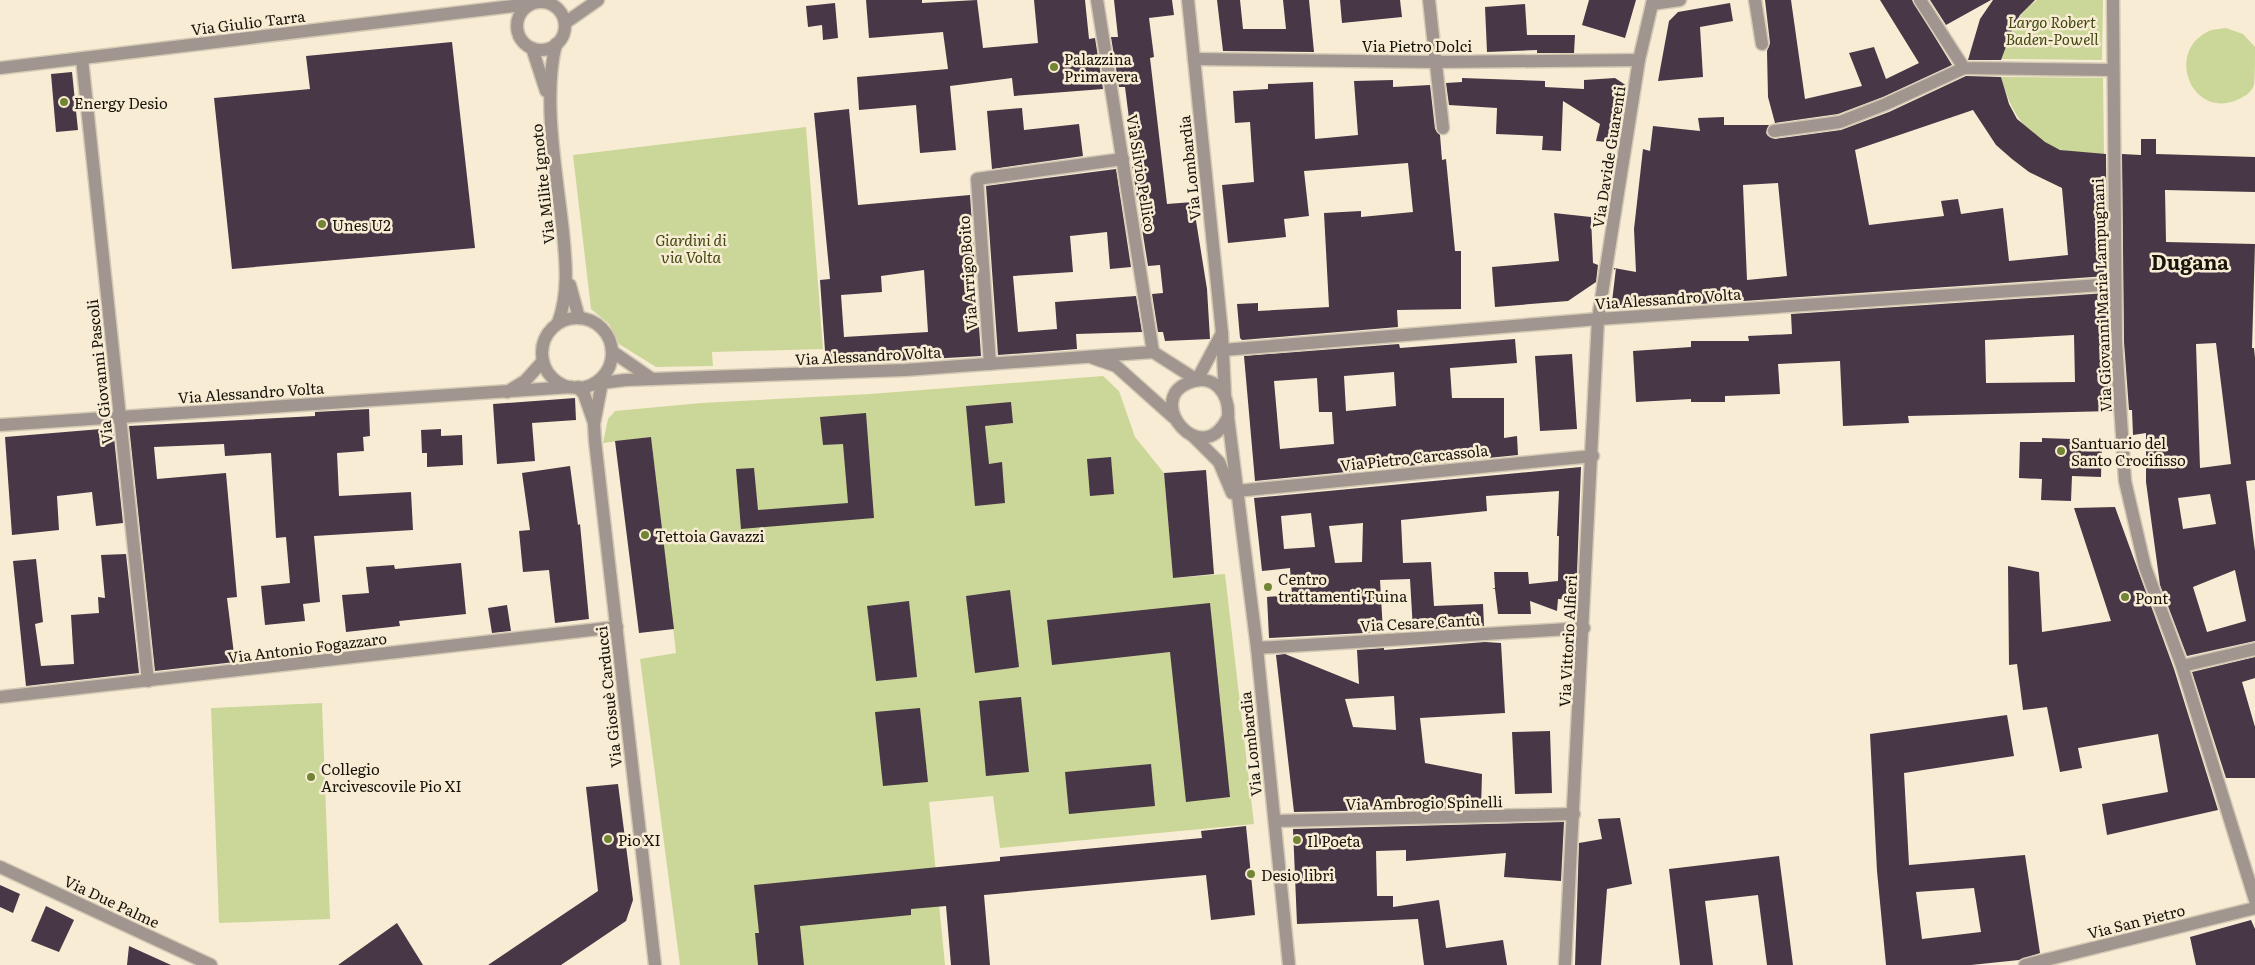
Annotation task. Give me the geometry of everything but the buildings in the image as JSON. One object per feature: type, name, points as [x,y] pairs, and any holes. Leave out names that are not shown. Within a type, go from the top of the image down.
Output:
[{"type":"street","points":[[565,23],[598,0]]},
{"type":"street","name":"Via Silvio Pellico","points":[[1097,0],[1152,352]]},
{"type":"street","name":"Via Lombardia","points":[[1188,0],[1222,333],[1226,396],[1229,405],[1228,417],[1257,648],[1289,965]]},
{"type":"street","points":[[1429,0],[1443,128]]},
{"type":"street","points":[[1653,2],[1680,0]]},
{"type":"street","points":[[1755,0],[1762,44]]},
{"type":"street","points":[[1920,0],[1964,68]]},
{"type":"street","name":"Via Giovanni Maria Lampugnani","points":[[2113,0],[2112,70],[2116,342],[2125,481],[2145,567],[2182,666],[2255,900]]},
{"type":"street","points":[[537,2],[546,2],[559,9],[565,23],[561,39],[556,44],[544,49],[532,48],[520,39],[517,24],[524,9],[537,2]]},
{"type":"street","name":"Via Giulio Tarra","points":[[0,68],[537,2]]},
{"type":"street","name":"Via Davide Guarenti","points":[[1598,319],[1639,60],[1653,2]]},
{"type":"street","name":"Via Milite Ignoto","points":[[556,44],[552,60],[550,108],[565,257],[571,292],[579,318]]},
{"type":"street","name":"Via Milite Ignoto","points":[[532,48],[550,108]]},
{"type":"street","name":"Via Giovanni Pascoli","points":[[82,59],[148,681]]},
{"type":"street","name":"Via Pietro Dolci","points":[[1194,60],[1436,62],[1639,60]]},
{"type":"street","points":[[1774,131],[1840,122],[1886,104],[1964,68],[2112,70]]},
{"type":"street","name":"Via Arrigo Boito","points":[[990,364],[977,179],[1123,159]]},
{"type":"street","name":"Via Milite Ignoto","points":[[558,323],[564,299],[565,257]]},
{"type":"street","name":"Via Alessandro Volta","points":[[1223,350],[1598,319],[2115,284]]},
{"type":"street","points":[[574,317],[579,318],[588,319],[601,327],[610,340],[613,352],[599,381],[574,387],[552,377],[543,361],[542,352],[545,338],[558,323],[574,317]]},
{"type":"street","name":"Via Vittorio Alfieri","points":[[1565,965],[1593,456],[1598,319]]},
{"type":"street","points":[[1173,417],[1172,406],[1176,394],[1183,386],[1198,380],[1222,333]]},
{"type":"street","points":[[613,352],[652,379]]},
{"type":"street","points":[[1152,352],[1198,380],[1214,383],[1226,396]]},
{"type":"street","name":"Via Alessandro Volta","points":[[599,381],[905,370],[1152,352]]},
{"type":"street","name":"Via Alessandro Volta","points":[[1086,356],[1116,366],[1173,417]]},
{"type":"street","name":"Via Alessandro Volta","points":[[505,393],[525,381],[543,361]]},
{"type":"street","name":"Via Giosuè Carducci","points":[[594,424],[599,381]]},
{"type":"street","name":"Via Alessandro Volta","points":[[0,425],[574,387]]},
{"type":"street","name":"Via Giosuè Carducci","points":[[574,387],[584,394],[594,424],[656,965]]},
{"type":"street","name":"Via Lombardia","points":[[1173,417],[1180,428],[1194,436],[1219,462],[1241,519]]},
{"type":"street","points":[[1194,436],[1210,436],[1218,431],[1228,417]]},
{"type":"street","name":"Via Pietro Carcassola","points":[[1237,491],[1593,456]]},
{"type":"street","name":"Via Antonio Fogazzaro","points":[[0,697],[617,628]]},
{"type":"street","name":"Via Cesare Cantù","points":[[1257,648],[1584,628]]},
{"type":"street","points":[[2182,666],[2255,649]]},
{"type":"street","name":"Via Ambrogio Spinelli","points":[[1275,822],[1574,814]]},
{"type":"street","name":"Via Due Palme","points":[[0,867],[211,965]]},
{"type":"street","name":"Via San Pietro","points":[[2025,965],[2255,908]]},
{"type":"green space","name":"Largo Robert Baden-Powell","points":[[2037,0],[2103,0],[2102,60],[2001,59],[2018,19]]},
{"type":"green space","points":[[2226,28],[2243,34],[2255,47],[2254,85],[2245,96],[2237,100],[2221,103],[2208,100],[2197,93],[2190,81],[2186,68],[2188,55],[2194,42],[2209,31]]},
{"type":"green space","points":[[2001,77],[2103,78],[2104,154],[2062,150],[2039,140],[2021,122],[2004,89]]},
{"type":"green space","name":"Giardini di via Volta","points":[[806,127],[823,349],[712,352],[713,366],[656,367],[619,344],[609,324],[591,309],[573,155]]},
{"type":"green space","points":[[1103,376],[1119,391],[1135,437],[1164,473],[1173,578],[1225,574],[1254,824],[1000,848],[993,796],[929,802],[945,965],[680,965],[640,659],[676,653],[651,437],[603,443],[608,419],[615,411],[701,403],[870,394]]},
{"type":"green space","points":[[322,703],[330,919],[219,923],[211,708]]},
{"type":"place","name":"Palazzina Primavera","points":[[1054,67]]},
{"type":"place","name":"Energy Desio","points":[[64,102]]},
{"type":"place","name":"Unes U2","points":[[322,224]]},
{"type":"place","name":"Santuario del Santo Crocifisso","points":[[2061,451]]},
{"type":"place","name":"Tettoia Gavazzi","points":[[645,535]]},
{"type":"place","name":"Centro trattamenti Tuina","points":[[1268,587]]},
{"type":"place","name":"Pont","points":[[2125,597]]},
{"type":"place","name":"Collegio Arcivescovile Pio XI","points":[[311,777]]},
{"type":"place","name":"Pio XI","points":[[608,839]]},
{"type":"place","name":"Il Poeta","points":[[1297,840]]},
{"type":"place","name":"Desio libri","points":[[1251,874]]},
{"type":"district","name":"Dugana","points":[[2190,261]]}]
